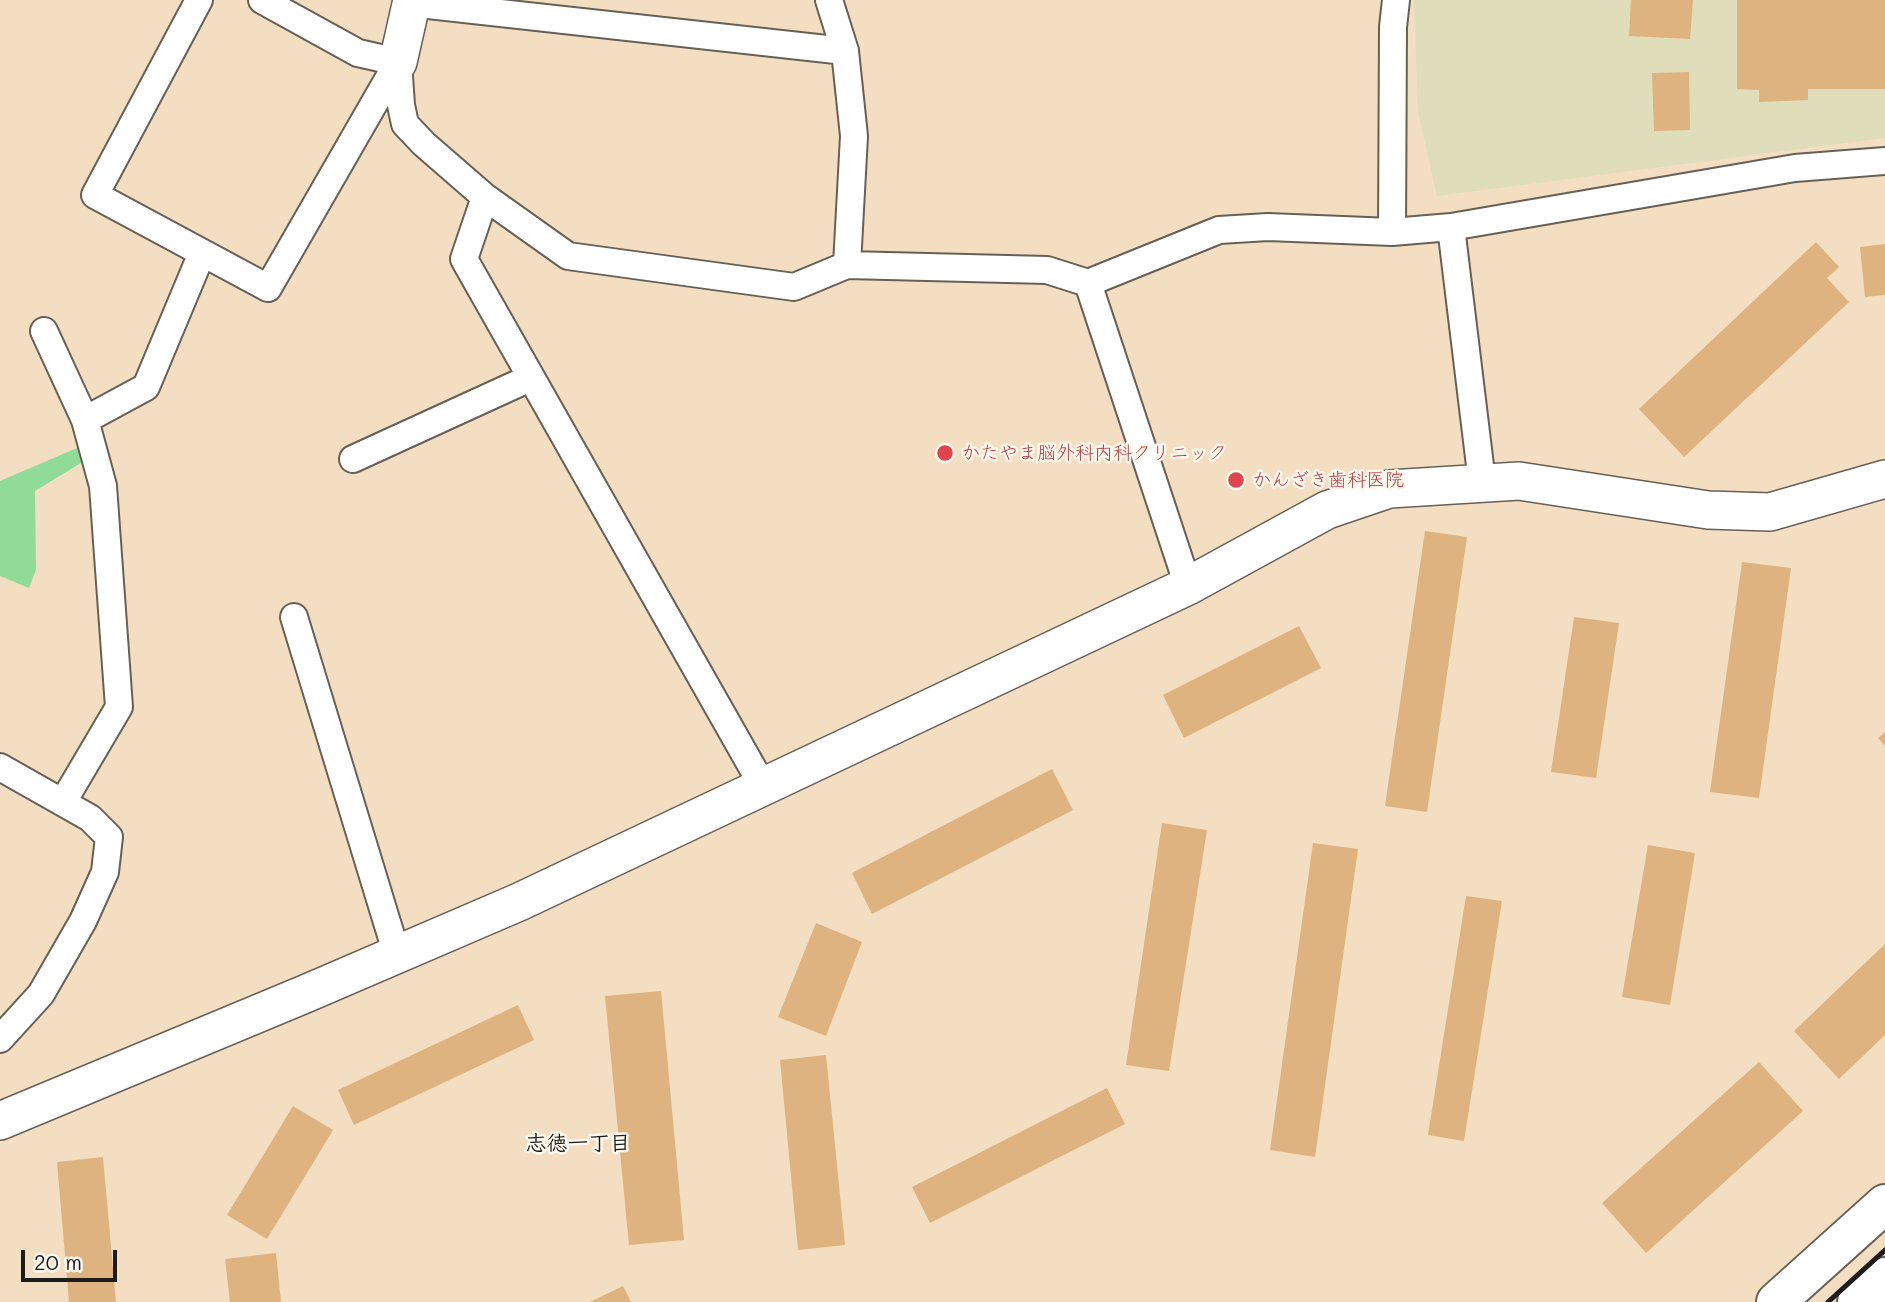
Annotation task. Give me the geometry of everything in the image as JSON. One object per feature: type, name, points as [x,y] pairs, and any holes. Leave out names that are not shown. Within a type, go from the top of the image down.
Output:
[{"type":"main road","points":[[1776,1302],[1885,1204]]},
{"type":"main road","points":[[1857,1302],[1885,1276]]},
{"type":"street","points":[[199,0],[95,195],[268,288],[398,62]]},
{"type":"street","points":[[262,0],[358,53],[398,62]]},
{"type":"street","points":[[829,0],[845,51],[854,136],[847,265]]},
{"type":"street","points":[[1392,232],[1393,27],[1396,0]]},
{"type":"street","points":[[845,51],[411,1],[398,62],[401,105],[405,124],[424,144],[485,197],[568,256],[794,287],[847,265],[1047,270],[1088,283],[1219,230],[1268,227],[1392,232],[1451,227],[1795,168],[1885,162]]},
{"type":"street","points":[[485,197],[464,259],[764,788]]},
{"type":"street","points":[[1451,227],[1482,482]]},
{"type":"street","points":[[85,420],[146,387],[202,253]]},
{"type":"street","points":[[1088,283],[1188,586]]},
{"type":"street","points":[[44,331],[85,420],[103,486],[119,707],[63,802]]},
{"type":"street","points":[[353,460],[530,378]]},
{"type":"street","points":[[0,1121],[519,902],[1188,586],[1327,510],[1389,489],[1519,481],[1709,510],[1770,512],[1885,479]]},
{"type":"street","points":[[294,617],[397,955]]},
{"type":"street","points":[[0,766],[90,818],[109,836],[105,872],[83,920],[41,994],[0,1039]]},
{"type":"shaded area","points":[[1414,0],[1885,0],[1885,138],[1437,196],[1418,112]]},
{"type":"green space","points":[[84,445],[89,458],[35,491],[36,570],[29,588],[0,576],[0,481]]},
{"type":"building","points":[[1631,0],[1693,0],[1690,39],[1629,36]]},
{"type":"building","points":[[1737,0],[1885,0],[1885,89],[1808,89],[1808,100],[1759,102],[1759,90],[1737,89]]},
{"type":"building","points":[[1689,72],[1690,130],[1654,131],[1652,73]]},
{"type":"building","points":[[1816,242],[1839,267],[1827,278],[1849,302],[1684,457],[1639,409]]},
{"type":"building","points":[[1885,244],[1885,295],[1865,297],[1860,247]]},
{"type":"building","points":[[1425,531],[1467,537],[1427,812],[1385,806]]},
{"type":"building","points":[[1742,562],[1791,568],[1759,798],[1710,792]]},
{"type":"building","points":[[1574,617],[1619,623],[1596,778],[1551,772]]},
{"type":"building","points":[[1299,626],[1321,668],[1184,738],[1163,695]]},
{"type":"building","points":[[1885,732],[1885,746],[1878,738]]},
{"type":"building","points":[[1052,769],[1073,810],[872,914],[852,873]]},
{"type":"building","points":[[1162,823],[1207,830],[1169,1071],[1126,1065]]},
{"type":"building","points":[[1313,843],[1358,849],[1315,1157],[1270,1150]]},
{"type":"building","points":[[1648,845],[1695,853],[1670,1005],[1622,997]]},
{"type":"building","points":[[1466,896],[1502,901],[1464,1141],[1428,1135]]},
{"type":"building","points":[[816,923],[862,942],[826,1036],[778,1017]]},
{"type":"building","points":[[1885,944],[1885,1035],[1839,1079],[1794,1031]]},
{"type":"building","points":[[661,991],[684,1240],[629,1245],[605,996]]},
{"type":"building","points":[[518,1005],[534,1040],[354,1125],[338,1090]]},
{"type":"building","points":[[826,1055],[845,1245],[798,1250],[780,1060]]},
{"type":"building","points":[[1759,1062],[1803,1111],[1646,1253],[1602,1203]]},
{"type":"building","points":[[1107,1088],[1125,1124],[930,1223],[912,1187]]},
{"type":"building","points":[[293,1106],[333,1130],[267,1239],[227,1215]]},
{"type":"building","points":[[103,1157],[116,1302],[69,1302],[57,1162]]},
{"type":"building","points":[[276,1253],[281,1302],[230,1302],[225,1259]]},
{"type":"building","points":[[623,1286],[631,1302],[590,1302]]},
{"type":"railway","points":[[1828,1302],[1885,1250]]},
{"type":"place","name":"かたやま脳外科内科クリニック","points":[[945,453]]},
{"type":"place","name":"かんざき歯科医院","points":[[1236,480]]},
{"type":"district","name":"志徳一丁目","points":[[578,1144]]}]
